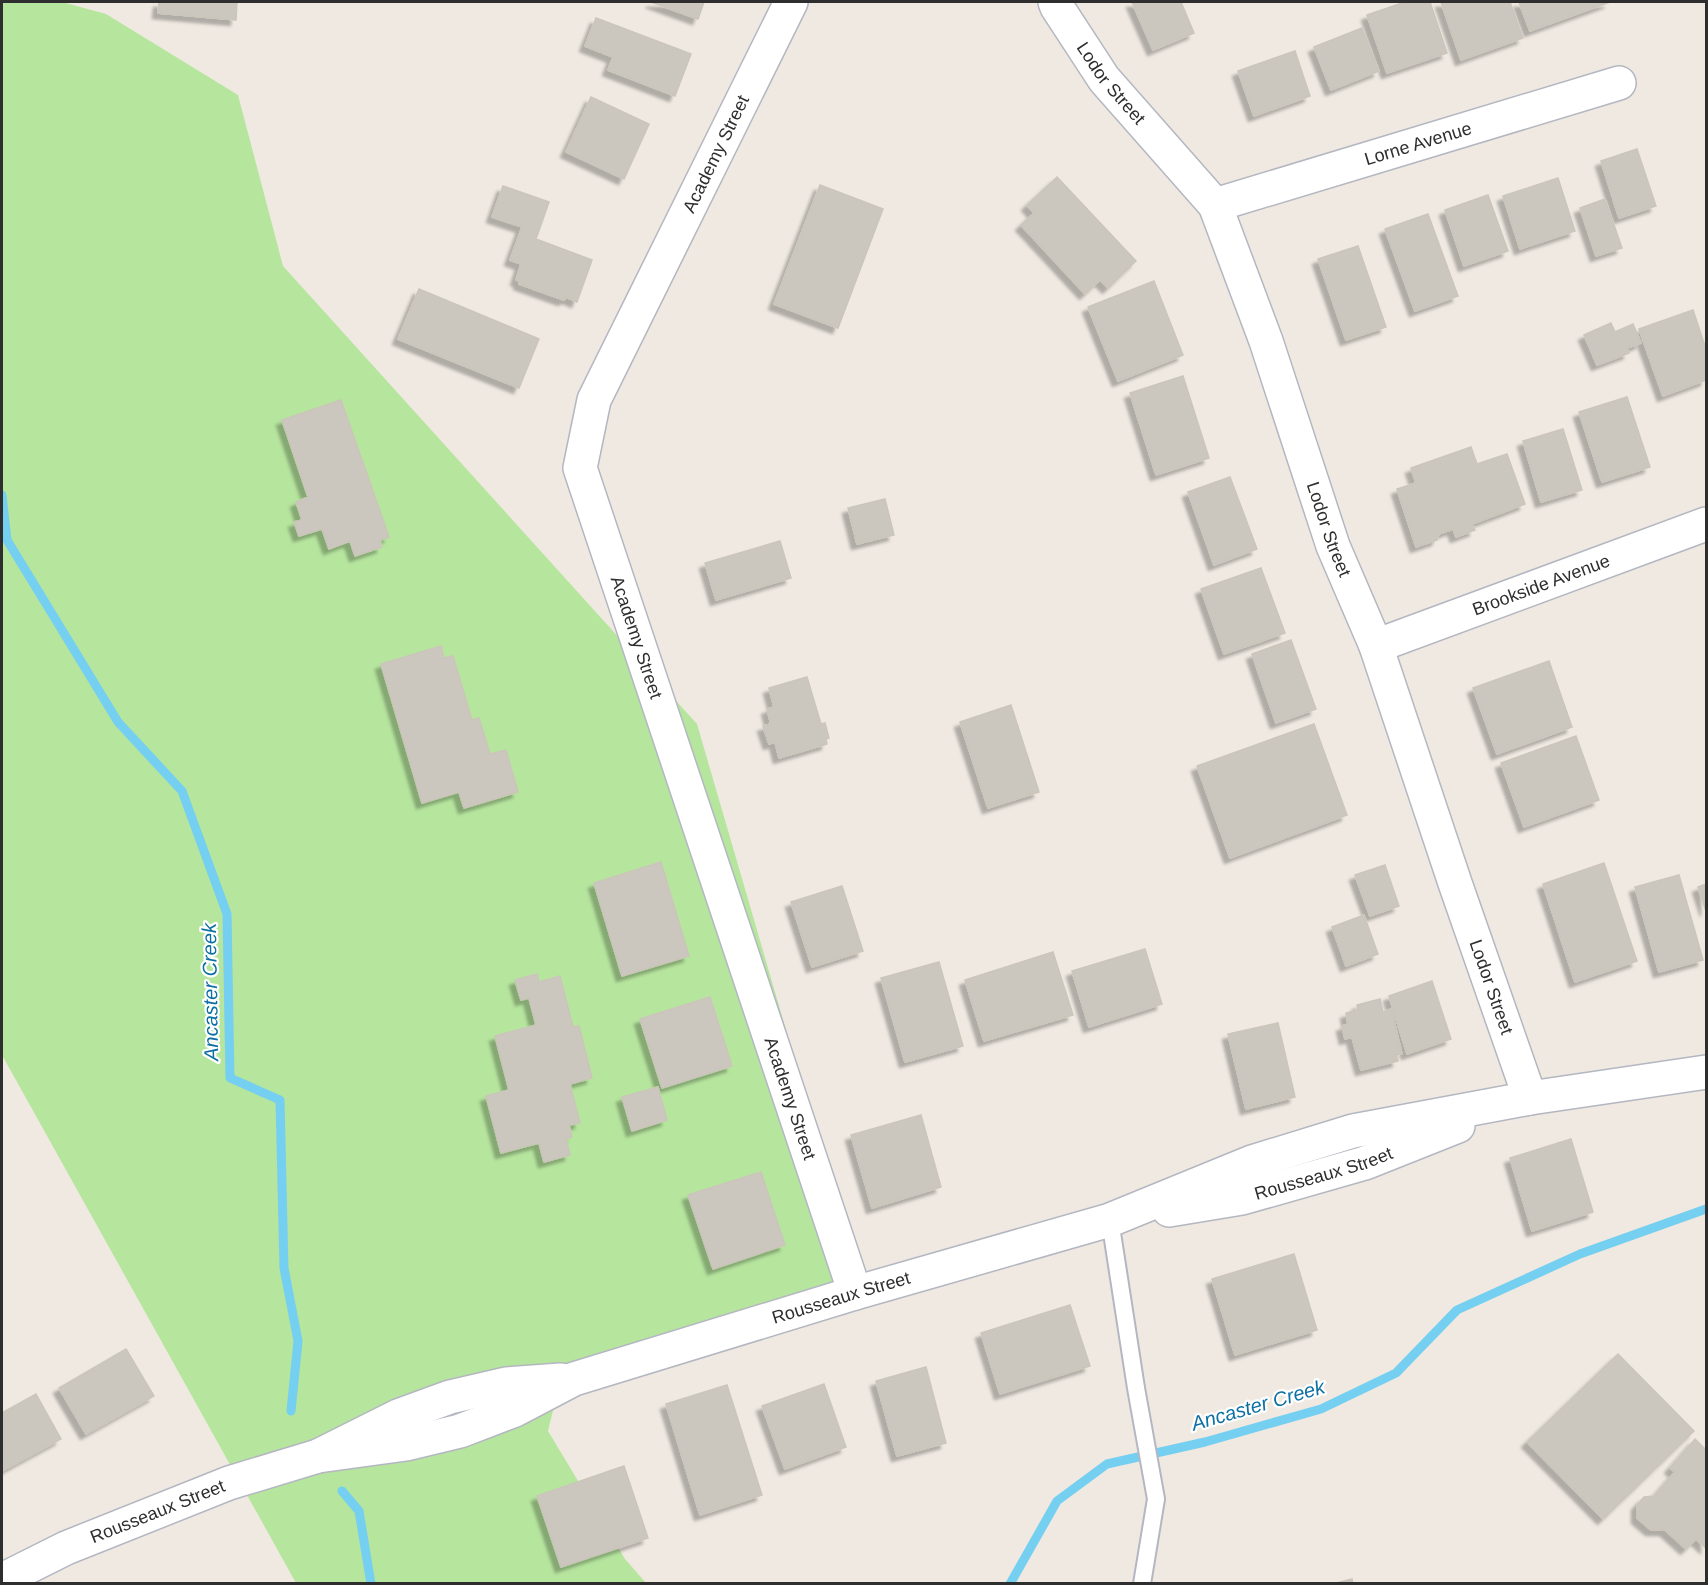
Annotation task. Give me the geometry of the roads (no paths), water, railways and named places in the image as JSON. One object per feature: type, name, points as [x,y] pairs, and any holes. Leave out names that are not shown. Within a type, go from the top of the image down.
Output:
[{"type":"street","name":"Academy Street","points":[[791,2],[594,400],[580,468],[855,1293]]},
{"type":"street","name":"Lodor Street","points":[[1056,2],[1104,80],[1215,205],[1266,341],[1333,546],[1376,646],[1530,1098]]},
{"type":"street","name":"Lorne Avenue","points":[[1215,205],[1619,83]]},
{"type":"street","name":"Brookside Avenue","points":[[1376,646],[1707,524]]},
{"type":"street","name":"Rousseaux Street","points":[[2,1580],[66,1548],[229,1483],[318,1456],[398,1416],[450,1397],[506,1384],[574,1379],[855,1293],[1110,1220],[1252,1162],[1353,1131],[1530,1098],[1707,1072]]},
{"type":"lane","points":[[1110,1220],[1156,1499],[1142,1584]]},
{"type":"waterway","name":"Ancaster Creek","points":[[2,495],[7,540],[118,722],[182,791],[227,914],[230,1078],[280,1100],[284,1268],[298,1341],[291,1411]]},
{"type":"waterway","name":"Ancaster Creek","points":[[1010,1584],[1057,1501],[1107,1464],[1205,1442],[1321,1409],[1396,1373],[1457,1310],[1580,1254],[1706,1209]]},
{"type":"waterway","name":"Ancaster Creek","points":[[342,1491],[359,1511],[371,1584]]}]
